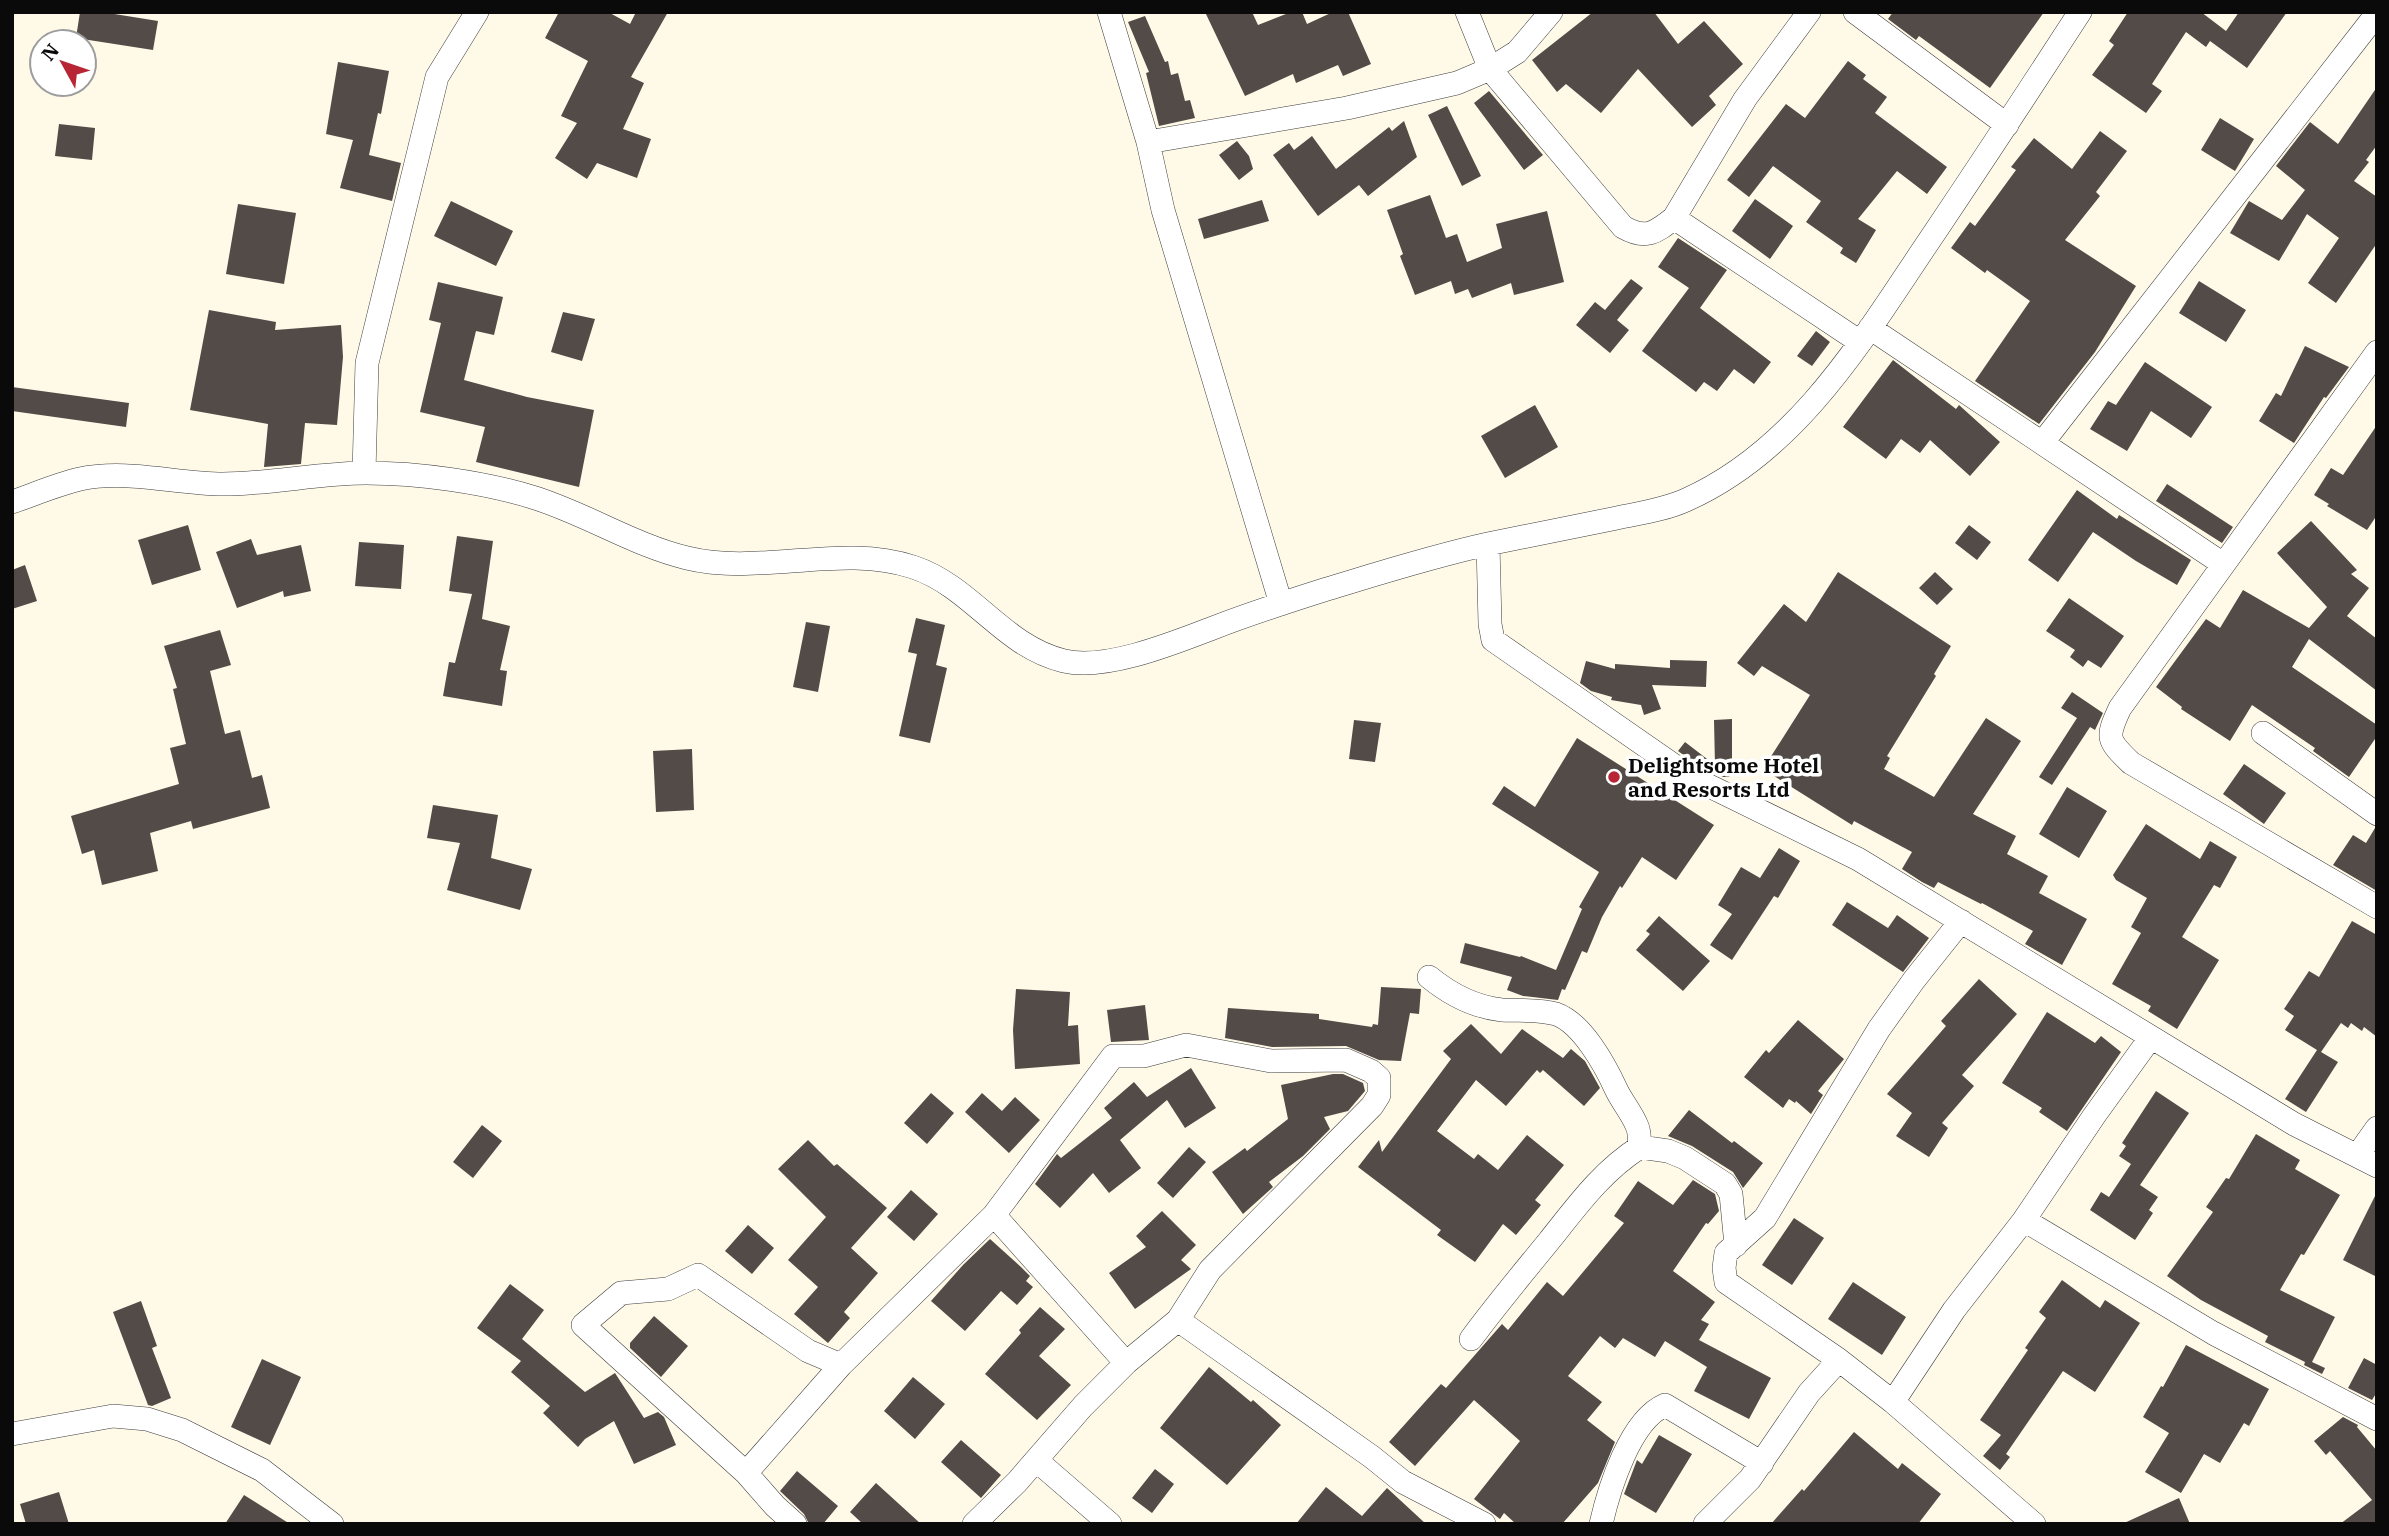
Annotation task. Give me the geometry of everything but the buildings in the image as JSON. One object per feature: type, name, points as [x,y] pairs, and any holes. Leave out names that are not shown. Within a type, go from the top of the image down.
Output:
[{"type":"street","points":[[364,472],[367,363],[437,77],[477,12]]},
{"type":"street","points":[[1108,12],[1148,142],[1167,223],[1281,604]]},
{"type":"street","points":[[1467,12],[1490,69],[1623,227],[1636,235],[1656,232],[1674,218],[1745,99],[1809,12]]},
{"type":"street","points":[[1148,142],[1347,108],[1457,83],[1490,69],[1517,52],[1551,12]]},
{"type":"street","points":[[1855,12],[2007,125]]},
{"type":"street","points":[[12,502],[83,478],[116,477],[217,484],[268,482],[364,472],[454,480],[531,497],[690,559],[730,563],[871,558],[905,564],[939,576],[1013,637],[1067,662],[1095,663],[1173,645],[1281,604],[1410,563],[1668,507],[1690,499],[1733,473],[1783,435],[1805,412],[1865,335],[2080,12]]},
{"type":"street","points":[[2043,442],[2374,15]]},
{"type":"street","points":[[1674,218],[2043,442],[2223,564]]},
{"type":"street","points":[[2377,352],[2120,708],[2110,729],[2114,747],[2132,763],[2377,907]]},
{"type":"street","points":[[1488,544],[1490,624],[1493,640],[1689,776],[1858,859],[2294,1124],[2367,1161],[2377,1128]]},
{"type":"street","points":[[2263,733],[2377,814]]},
{"type":"street","points":[[1961,921],[1879,1030],[1765,1218],[1726,1253],[1724,1268],[1727,1282],[1894,1402],[2034,1524]]},
{"type":"street","points":[[1429,977],[1448,993],[1473,1003],[1500,1009],[1556,1014],[1570,1022],[1582,1033],[1608,1072],[1622,1103],[1638,1127],[1640,1147]]},
{"type":"street","points":[[1894,1402],[1954,1310],[2024,1220],[2151,1037]]},
{"type":"street","points":[[746,1473],[841,1365],[994,1215],[1113,1056],[1144,1056],[1186,1045],[1271,1061],[1346,1060],[1379,1077],[1379,1095],[1372,1106],[1210,1270],[1178,1320],[1126,1363],[974,1524]]},
{"type":"street","points":[[1471,1339],[1597,1182],[1624,1157],[1640,1147],[1685,1158],[1724,1184],[1731,1194],[1736,1245]]},
{"type":"street","points":[[994,1215],[1126,1363]]},
{"type":"street","points":[[2024,1220],[2213,1333],[2377,1419]]},
{"type":"street","points":[[795,1524],[746,1473],[583,1325],[621,1293],[668,1289],[698,1275],[808,1351],[841,1365]]},
{"type":"street","points":[[1178,1320],[1372,1457],[1403,1482],[1484,1524]]},
{"type":"street","points":[[1705,1524],[1750,1479],[1809,1393],[1839,1360]]},
{"type":"street","points":[[1601,1524],[1614,1476],[1645,1420],[1656,1409],[1665,1405],[1762,1463]]},
{"type":"street","points":[[12,1434],[113,1416],[147,1419],[182,1430],[262,1471],[332,1524]]},
{"type":"street","points":[[1036,1460],[1110,1524]]},
{"type":"place","name":"Delightsome Hotel and Resorts Ltd","points":[[1614,777]]}]
